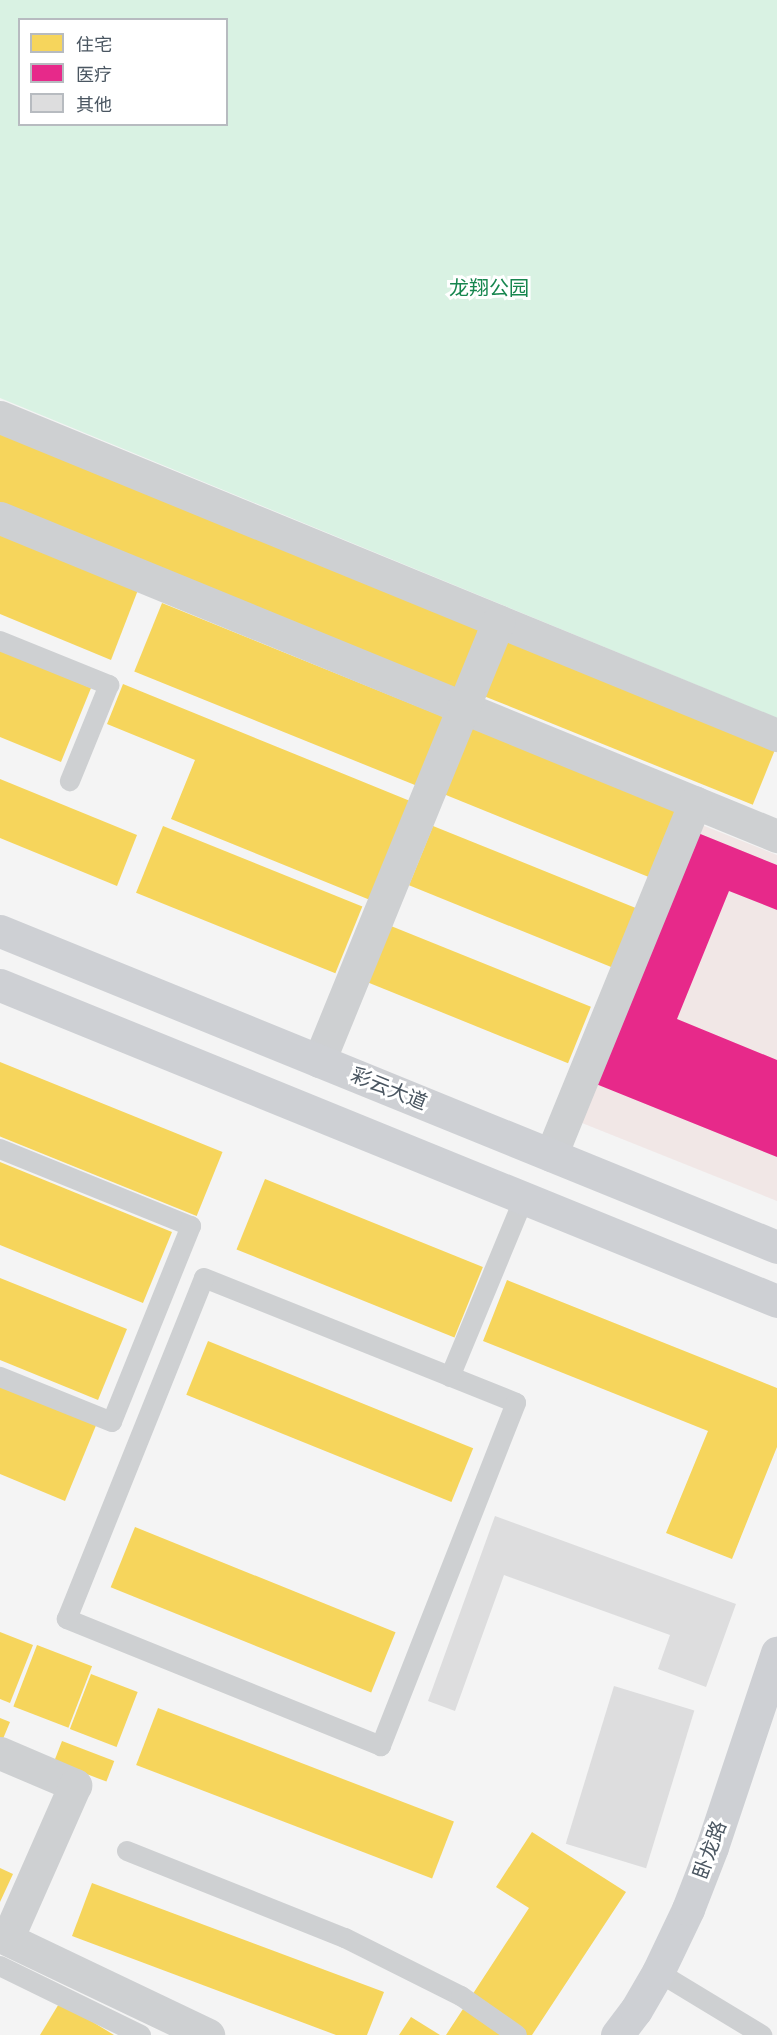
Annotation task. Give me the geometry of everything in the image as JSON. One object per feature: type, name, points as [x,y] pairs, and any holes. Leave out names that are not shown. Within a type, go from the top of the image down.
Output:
[{"type":"main road","name":"彩云大道","points":[[0,931],[777,1247]]},
{"type":"main road","points":[[0,985],[777,1301]]},
{"type":"main road","name":"卧龙路","points":[[617,2035],[636,2010],[658,1972],[688,1909],[712,1847],[777,1653]]},
{"type":"street","points":[[0,417],[777,735]]},
{"type":"street","points":[[0,518],[777,836]]},
{"type":"street","points":[[319,1061],[499,621]]},
{"type":"street","points":[[551,1155],[695,802]]},
{"type":"street","points":[[0,1753],[75,1785],[7,1939],[208,2035]]},
{"type":"lane","points":[[0,641],[109,685],[70,781]]},
{"type":"lane","points":[[0,1149],[191,1226],[112,1422],[0,1377]]},
{"type":"lane","points":[[450,1377],[524,1198]]},
{"type":"lane","points":[[204,1278],[450,1377],[516,1403],[381,1746],[67,1619],[204,1278]]},
{"type":"lane","points":[[127,1851],[345,1938],[461,1996],[518,2035]]},
{"type":"lane","points":[[0,1966],[141,2035]]},
{"type":"lane","points":[[658,1972],[762,2035]]},
{"type":"shaded area","points":[[697,823],[777,855],[777,1201],[577,1121]]},
{"type":"green space","name":"龙翔公园","points":[[0,0],[777,0],[777,718],[0,398]]},
{"type":"building: 住宅","points":[[0,429],[481,623],[454,690],[0,507]]},
{"type":"building: 住宅","points":[[0,534],[138,590],[111,660],[0,614]]},
{"type":"building: 住宅","points":[[162,603],[451,720],[424,788],[134,672]]},
{"type":"building: 住宅","points":[[504,633],[777,743],[753,805],[479,694]]},
{"type":"building: 住宅","points":[[0,650],[91,688],[61,762],[0,737]]},
{"type":"building: 住宅","points":[[123,684],[415,803],[375,902],[171,819],[195,760],[107,724]]},
{"type":"building: 住宅","points":[[470,725],[680,810],[652,878],[442,794]]},
{"type":"building: 住宅","points":[[0,779],[137,835],[117,886],[0,838]]},
{"type":"building: 住宅","points":[[163,826],[362,907],[335,973],[136,893]]},
{"type":"building: 住宅","points":[[433,826],[639,909],[615,969],[409,885]]},
{"type":"building: 住宅","points":[[386,924],[591,1007],[568,1063],[363,981]]},
{"type":"building: 住宅","points":[[0,1062],[223,1152],[197,1216],[0,1136]]},
{"type":"building: 住宅","points":[[0,1162],[172,1232],[143,1303],[0,1245]]},
{"type":"building: 住宅","points":[[265,1179],[483,1267],[454,1337],[237,1249]]},
{"type":"building: 住宅","points":[[0,1278],[127,1329],[98,1400],[0,1360]]},
{"type":"building: 住宅","points":[[507,1280],[777,1388],[777,1447],[732,1559],[666,1533],[708,1431],[483,1341]]},
{"type":"building: 住宅","points":[[208,1341],[473,1448],[451,1502],[186,1395]]},
{"type":"building: 住宅","points":[[0,1384],[97,1423],[65,1501],[0,1474]]},
{"type":"building: 住宅","points":[[135,1527],[396,1632],[371,1693],[111,1587]]},
{"type":"building: 住宅","points":[[0,1632],[33,1645],[10,1703],[0,1699]]},
{"type":"building: 住宅","points":[[37,1645],[92,1666],[68,1728],[13,1707]]},
{"type":"building: 住宅","points":[[91,1674],[138,1692],[117,1747],[70,1729]]},
{"type":"building: 住宅","points":[[158,1708],[454,1822],[432,1879],[136,1765]]},
{"type":"building: 住宅","points":[[0,1718],[10,1722],[0,1746]]},
{"type":"building: 住宅","points":[[62,1741],[114,1761],[106,1782],[54,1762]]},
{"type":"building: 住宅","points":[[532,1832],[626,1892],[532,2035],[446,2035],[529,1908],[496,1887]]},
{"type":"building: 住宅","points":[[0,1868],[13,1874],[0,1902]]},
{"type":"building: 住宅","points":[[92,1883],[384,1992],[367,2035],[336,2035],[72,1936]]},
{"type":"building: 住宅","points":[[60,2002],[114,2035],[40,2035]]},
{"type":"building: 住宅","points":[[411,2017],[440,2035],[399,2035]]},
{"type":"building: 医疗","points":[[698,833],[777,865],[777,910],[729,891],[677,1019],[777,1060],[777,1157],[596,1084]]},
{"type":"building: 其他","points":[[495,1516],[736,1604],[706,1687],[658,1669],[670,1635],[504,1575],[455,1711],[428,1701]]},
{"type":"building: 其他","points":[[614,1686],[694,1711],[646,1868],[566,1844]]}]
